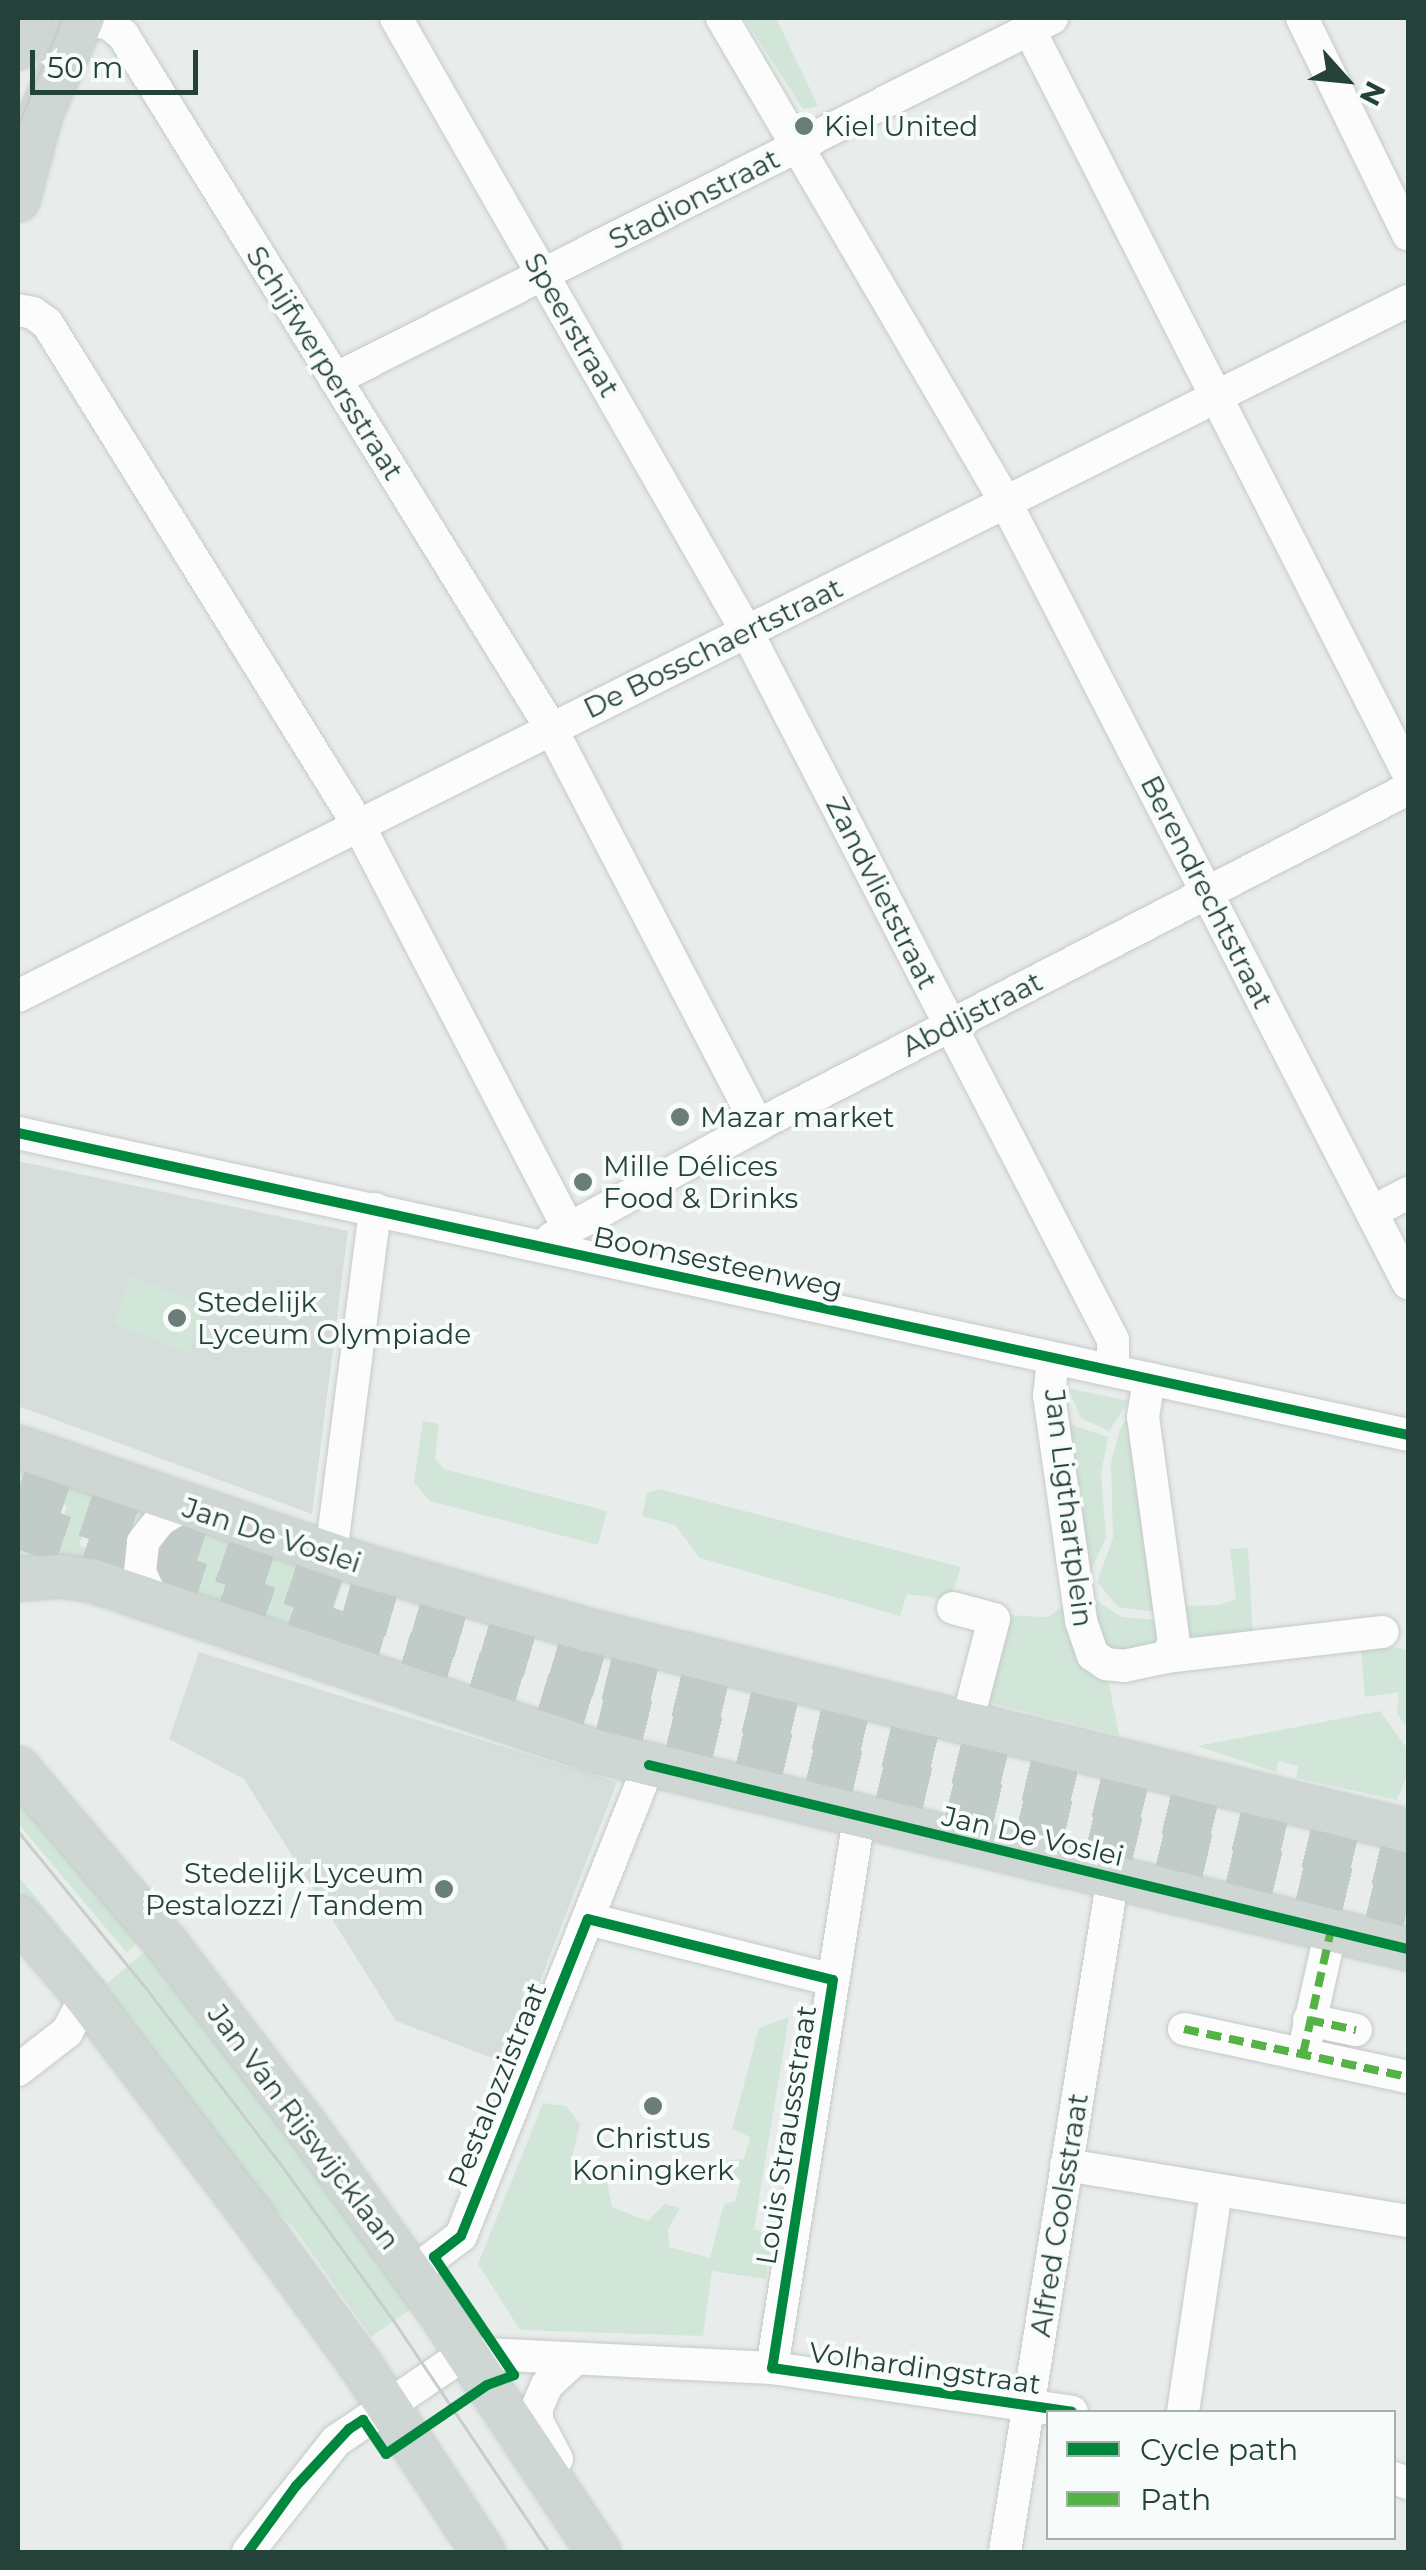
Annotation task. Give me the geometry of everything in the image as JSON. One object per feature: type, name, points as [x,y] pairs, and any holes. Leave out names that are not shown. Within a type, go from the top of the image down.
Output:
[{"type":"main road","points":[[18,48],[32,18]]},
{"type":"main road","points":[[18,200],[41,114],[83,18]]},
{"type":"main road","name":"Jan De Voslei","points":[[18,1447],[331,1554],[587,1630],[967,1723],[1407,1824]]},
{"type":"main road","name":"Jan De Voslei","points":[[18,1579],[78,1578],[153,1600],[328,1663],[649,1765],[1408,1948]]},
{"type":"main road","name":"Jan Van Rijswijcklaan","points":[[18,1768],[169,1947],[412,2273],[599,2552]]},
{"type":"main road","points":[[18,1917],[86,1997],[254,2217],[387,2404],[483,2552]]},
{"type":"street","name":"Schijfwerpersstraat","points":[[83,18],[124,26],[551,728],[758,1124]]},
{"type":"street","name":"Speerstraat","points":[[396,18],[747,632]]},
{"type":"street","name":"Berendrechtstraat","points":[[722,18],[1005,502],[1408,1283]]},
{"type":"street","points":[[1302,18],[1408,234]]},
{"type":"street","name":"Stadionstraat","points":[[336,378],[1040,23]]},
{"type":"street","points":[[1040,23],[1215,397],[1408,773]]},
{"type":"street","name":"De Bosschaertstraat","points":[[18,996],[1408,301]]},
{"type":"street","points":[[18,310],[32,313],[46,324],[359,826],[568,1226]]},
{"type":"street","name":"Zandvlietstraat","points":[[747,632],[1113,1340],[1113,1370]]},
{"type":"street","name":"Abdijstraat","points":[[541,1247],[568,1226],[758,1124],[1408,790]]},
{"type":"street","name":"Boomsesteenweg","points":[[18,1133],[1408,1434]]},
{"type":"street","points":[[1372,1212],[1408,1193]]},
{"type":"street","points":[[331,1554],[375,1210]]},
{"type":"street","name":"Jan Ligthartplein","points":[[1053,1359],[1048,1395],[1086,1639],[1093,1655],[1106,1664],[1124,1666],[1166,1657]]},
{"type":"street","points":[[1150,1378],[1142,1418],[1174,1630],[1166,1657],[1383,1632]]},
{"type":"street","points":[[153,1600],[140,1572],[143,1542],[160,1520],[184,1506]]},
{"type":"street","points":[[953,1608],[994,1619],[967,1723]]},
{"type":"street","name":"Pestalozzistraat","points":[[412,2273],[461,2236],[649,1765]]},
{"type":"street","name":"Louis Straussstraat","points":[[772,2368],[859,1818]]},
{"type":"street","name":"Alfred Coolsstraat","points":[[1005,2552],[1112,1877]]},
{"type":"street","name":"Louis Straussstraat","points":[[588,1918],[832,1980]]},
{"type":"street","points":[[1303,2054],[1331,1930]]},
{"type":"street","points":[[18,2070],[67,2032],[86,1997]]},
{"type":"street","points":[[1309,2020],[1356,2030]]},
{"type":"street","points":[[1184,2029],[1408,2077]]},
{"type":"street","points":[[1066,2165],[1408,2220]]},
{"type":"street","points":[[1183,2410],[1216,2191]]},
{"type":"street","points":[[248,2552],[321,2455],[349,2429],[466,2353]]},
{"type":"street","name":"Volhardingstraat","points":[[466,2353],[772,2368],[1058,2410]]},
{"type":"street","name":"Jan Van Rijswijcklaan","points":[[568,2502],[570,2481],[544,2438],[537,2408],[547,2385],[575,2359]]},
{"type":"shaded area","name":"Stedelijk Lyceum Olympiade","points":[[18,1161],[348,1231],[312,1514],[18,1406]]},
{"type":"shaded area","name":"Stedelijk Lyceum Pestalozzi / Tandem","points":[[199,1652],[617,1782],[508,2064],[396,2021],[244,1779],[169,1739]]},
{"type":"green space","points":[[776,18],[818,106],[803,109],[746,21]]},
{"type":"green space","points":[[131,1277],[207,1306],[189,1353],[113,1324]]},
{"type":"green space","points":[[1068,1388],[1129,1401],[1109,1431],[1081,1418]]},
{"type":"green space","points":[[1066,1410],[1072,1425],[1108,1437],[1101,1473],[1106,1538],[1090,1572]]},
{"type":"green space","points":[[1131,1412],[1164,1613],[1118,1607],[1097,1582],[1113,1538],[1111,1463],[1120,1429]]},
{"type":"green space","points":[[423,1421],[439,1424],[435,1459],[444,1469],[607,1511],[598,1545],[430,1501],[414,1483]]},
{"type":"green space","points":[[18,1460],[160,1508],[139,1530],[90,1513],[79,1545],[119,1560],[125,1543],[130,1546],[133,1577],[18,1568],[18,1520],[57,1535],[67,1506],[18,1488]]},
{"type":"green space","points":[[659,1489],[961,1567],[950,1600],[907,1594],[900,1616],[700,1558],[675,1525],[642,1516],[647,1493]]},
{"type":"green space","points":[[182,1521],[347,1570],[321,1648],[171,1596],[153,1576],[153,1549]]},
{"type":"green space","points":[[1248,1548],[1253,1636],[1189,1638],[1182,1622],[1188,1621],[1185,1606],[1219,1605],[1236,1599],[1230,1549]]},
{"type":"green space","points":[[1086,1594],[1122,1617],[1168,1621],[1158,1649],[1111,1656]]},
{"type":"green space","points":[[1064,1605],[1108,1679],[1119,1735],[983,1701],[1005,1615],[1048,1617]]},
{"type":"green space","points":[[1393,1647],[1408,1650],[1408,1728],[1397,1714],[1399,1692],[1365,1697],[1361,1651]]},
{"type":"green space","points":[[1380,1711],[1408,1750],[1408,1774],[1397,1800],[1296,1778],[1298,1766],[1278,1761],[1276,1772],[1197,1746]]},
{"type":"green space","points":[[18,1786],[145,1937],[126,1952],[18,1823]]},
{"type":"green space","points":[[18,1876],[107,1983],[152,1946],[418,2304],[371,2337],[292,2225],[249,2188],[18,1899]]},
{"type":"green space","points":[[789,2017],[754,2229],[771,2236],[766,2279],[712,2271],[703,2336],[520,2330],[478,2264],[543,2103],[566,2106],[580,2124],[570,2166],[606,2176],[612,2207],[648,2221],[664,2204],[680,2208],[668,2230],[669,2247],[710,2258],[724,2204],[735,2201],[741,2180],[720,2173],[726,2161],[744,2159],[750,2137],[732,2129],[759,2028]]},
{"type":"tunnel","points":[[18,1490],[346,1600],[607,1676],[1408,1868]]},
{"type":"tunnel","points":[[18,1524],[335,1634],[600,1713],[1408,1906]]},
{"type":"tram line","points":[[18,125],[62,18]]},
{"type":"tram line","points":[[18,1831],[143,1984],[285,2170],[396,2324],[549,2552]]},
{"type":"marked path","points":[[1303,2054],[1331,1930]]},
{"type":"marked path","points":[[1309,2020],[1356,2030]]},
{"type":"marked path","points":[[1184,2029],[1408,2077]]},
{"type":"cycle path","points":[[18,1133],[1408,1435]]},
{"type":"cycle path","points":[[649,1765],[1408,1949]]},
{"type":"cycle path","points":[[248,2552],[296,2486],[349,2429],[363,2420],[386,2454],[487,2385],[514,2375],[434,2257],[461,2236],[588,1919],[833,1980],[772,2368],[1058,2410]]},
{"type":"place","name":"Kiel United","points":[[804,126]]},
{"type":"place","name":"Mazar market","points":[[680,1117]]},
{"type":"place","name":"Mille Délices Food & Drinks","points":[[583,1182]]},
{"type":"place","name":"Stedelijk Lyceum Olympiade","points":[[177,1318]]},
{"type":"place","name":"Stedelijk Lyceum Pestalozzi / Tandem","points":[[444,1889]]},
{"type":"place","name":"Christus Koningkerk","points":[[653,2106]]}]
